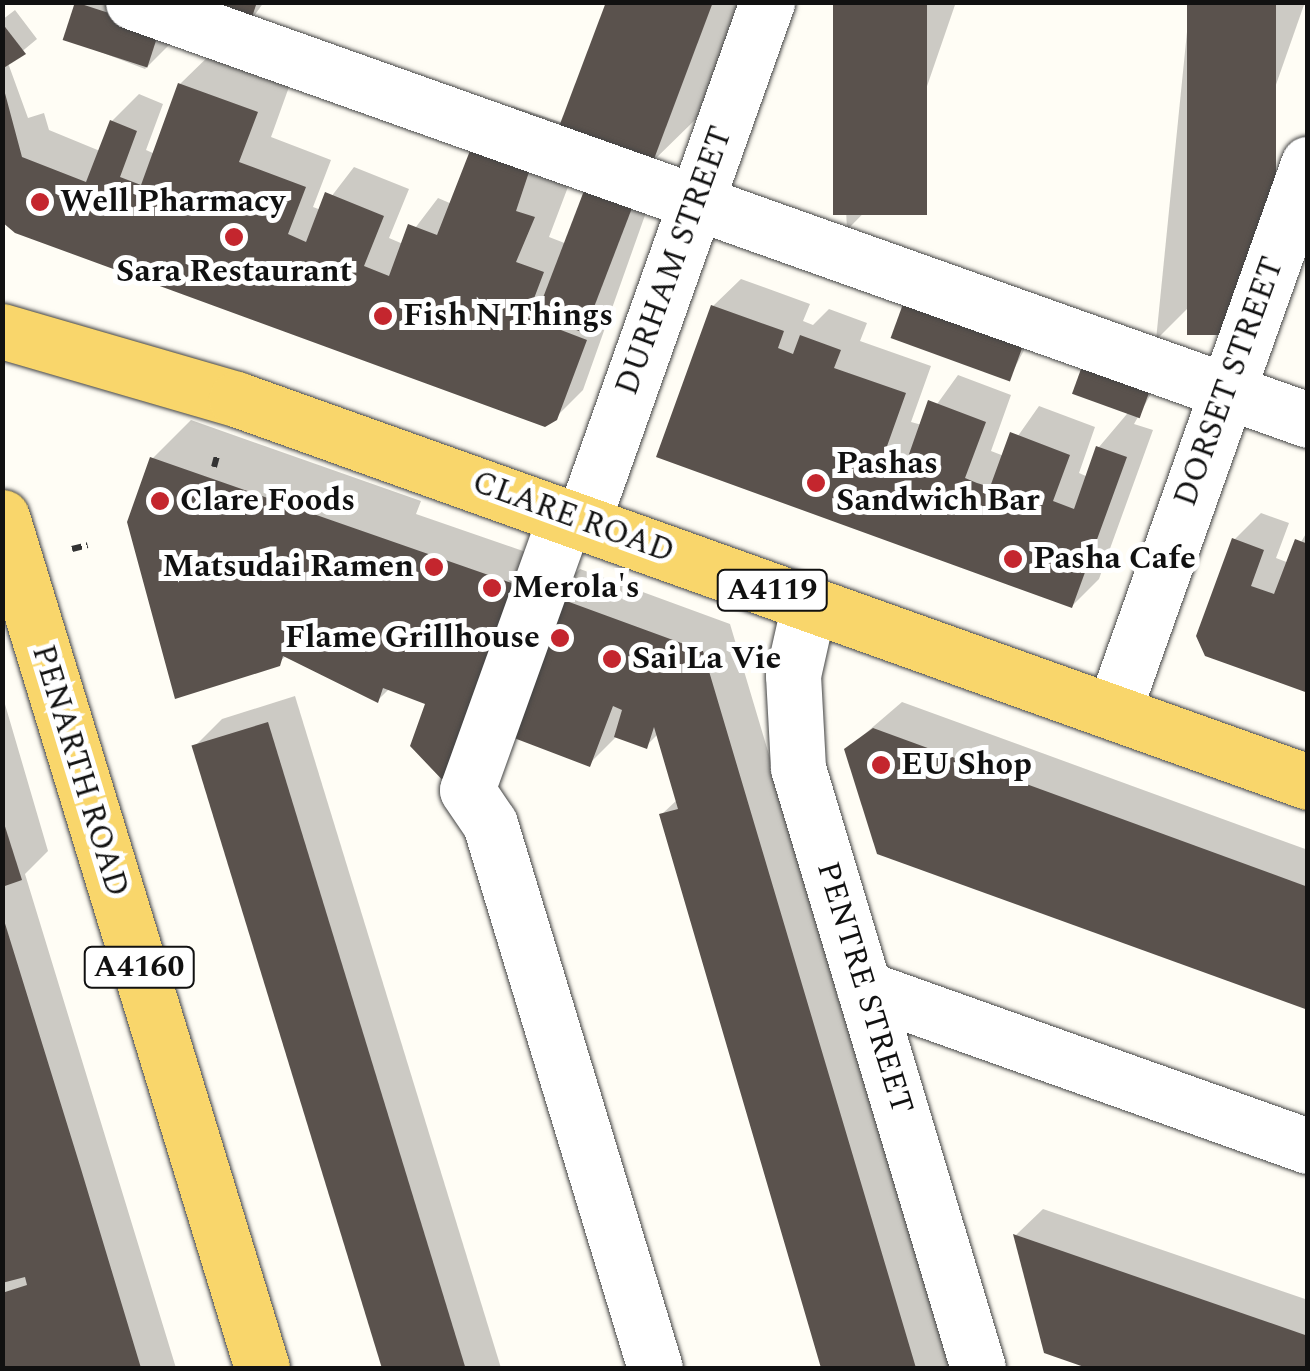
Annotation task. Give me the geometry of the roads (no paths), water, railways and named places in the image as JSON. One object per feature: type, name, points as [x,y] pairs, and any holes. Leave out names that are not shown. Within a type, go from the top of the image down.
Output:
[{"type":"main road","name":"CLARE ROAD","points":[[2,331],[150,370],[1308,782]]},
{"type":"main road","name":"PENARTH ROAD","points":[[2,517],[262,1368]]},
{"type":"street","points":[[133,2],[1308,420]]},
{"type":"street","name":"DURHAM STREET","points":[[656,1368],[490,824],[467,790],[574,518],[624,404],[767,2]]},
{"type":"street","name":"DORSET STREET","points":[[1114,712],[1308,164]]},
{"type":"street","name":"PENTRE STREET","points":[[809,604],[790,721],[864,988],[979,1368]]},
{"type":"street","points":[[864,988],[1308,1146]]},
{"type":"place","name":"Well Pharmacy","points":[[40,202]]},
{"type":"place","name":"Sara Restaurant","points":[[234,237]]},
{"type":"place","name":"Fish N Things","points":[[383,316]]},
{"type":"place","name":"Pashas Sandwich Bar","points":[[816,483]]},
{"type":"place","name":"Clare Foods","points":[[160,501]]},
{"type":"place","name":"Pasha Cafe","points":[[1013,559]]},
{"type":"place","name":"Matsudai Ramen","points":[[434,567]]},
{"type":"place","name":"Merola's","points":[[492,588]]},
{"type":"place","name":"Flame Grillhouse","points":[[560,638]]},
{"type":"place","name":"Sai La Vie","points":[[612,659]]},
{"type":"place","name":"EU Shop","points":[[881,765]]}]
